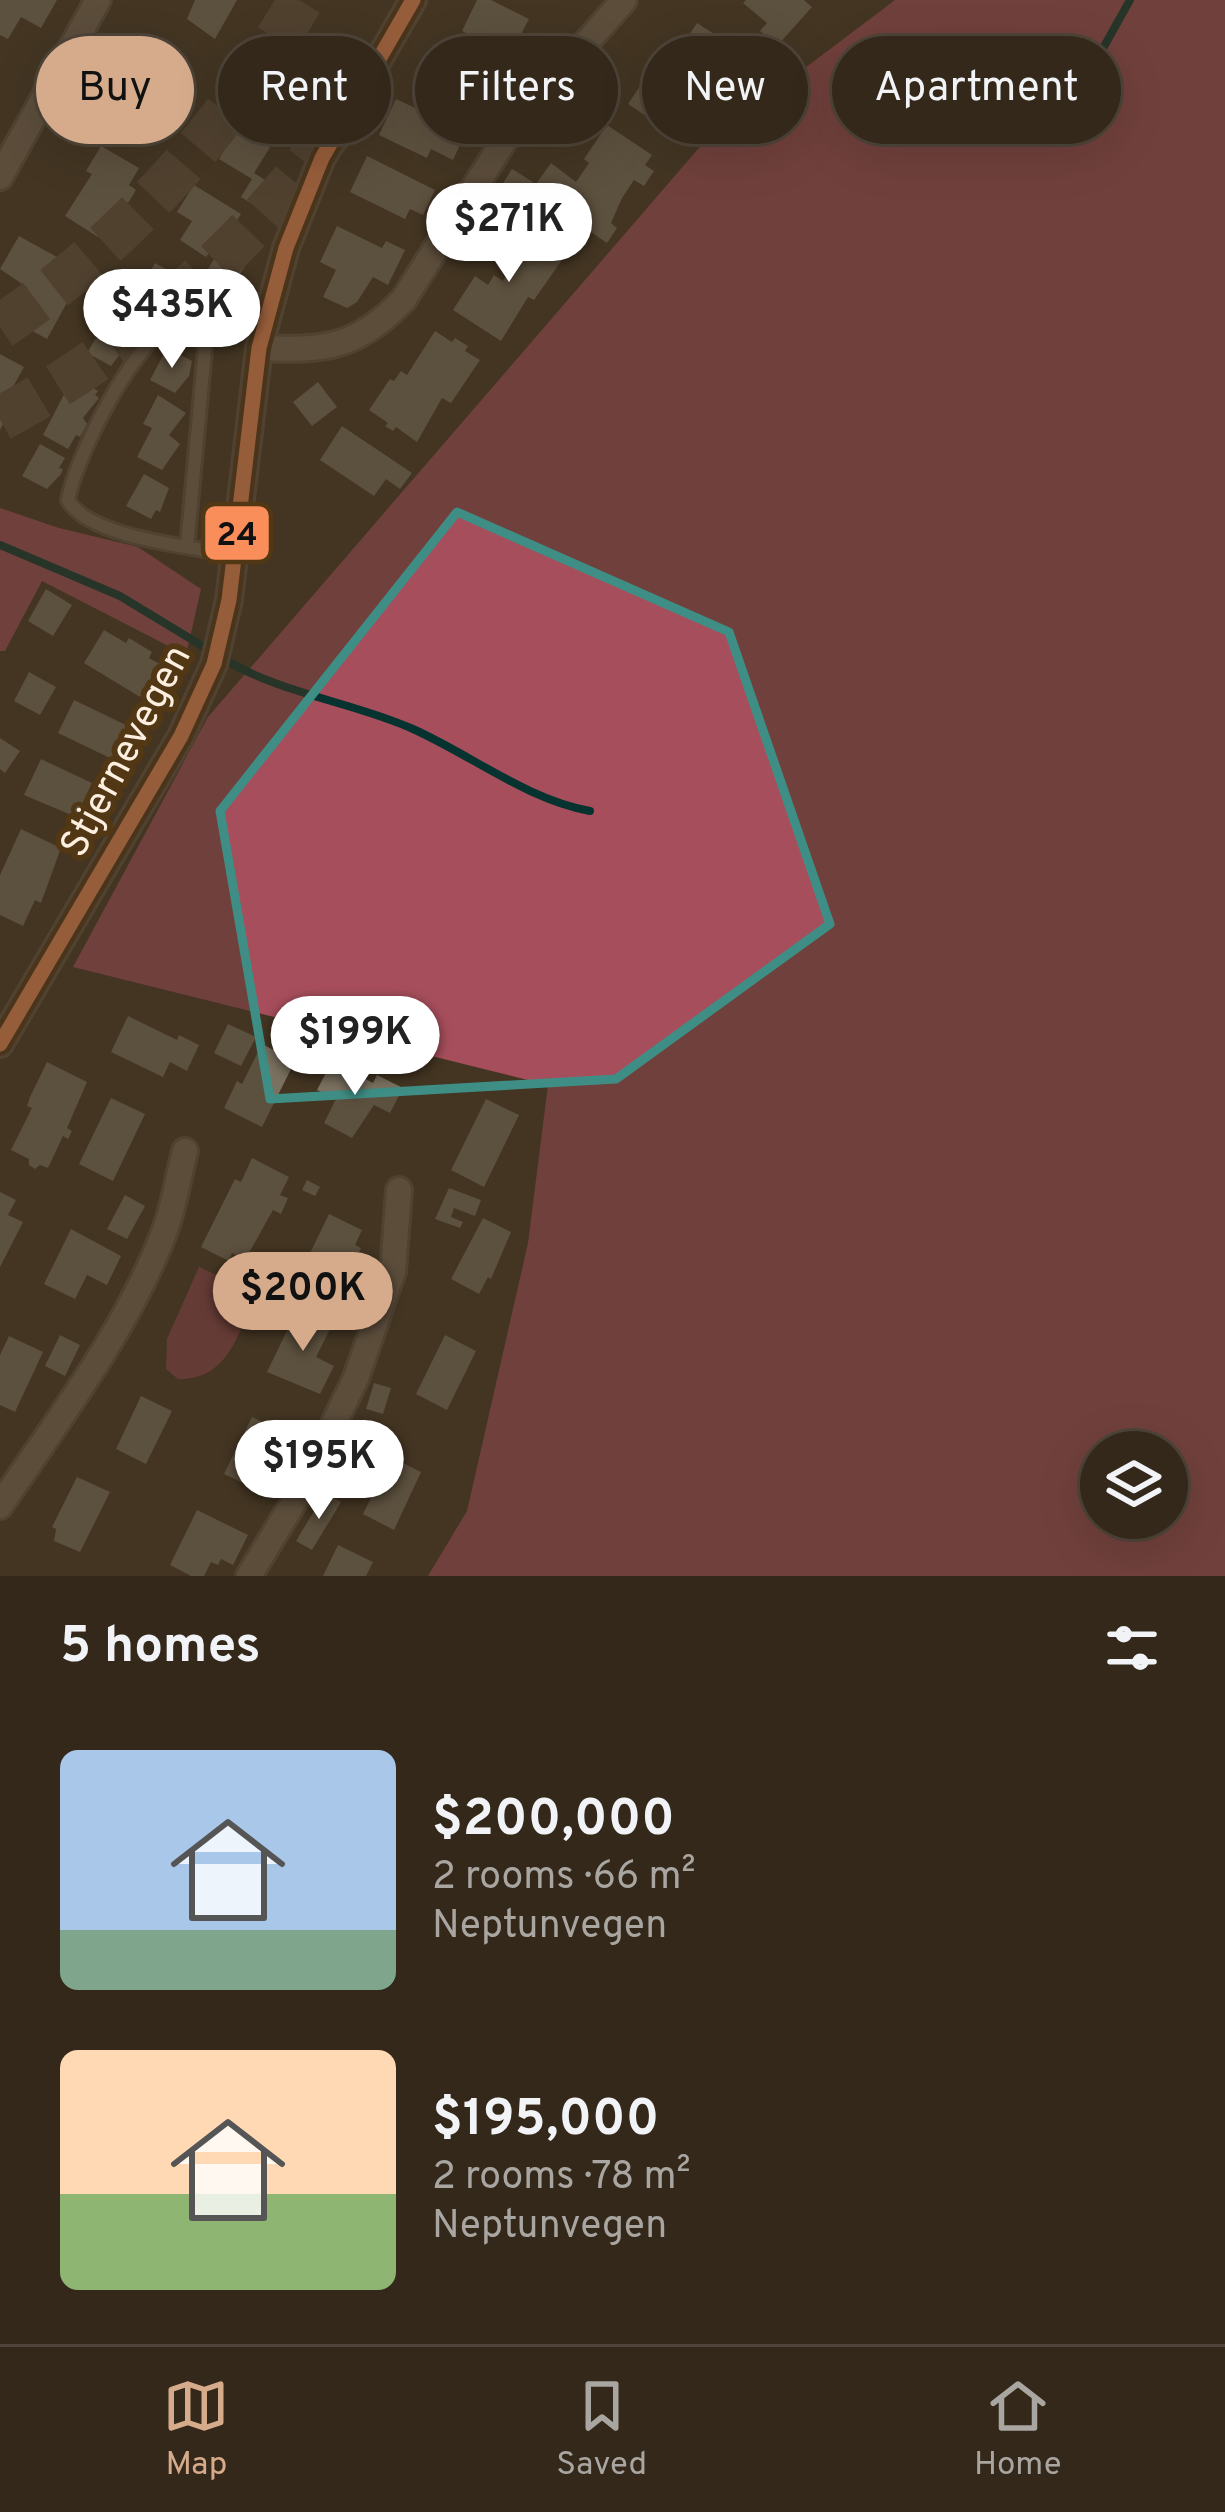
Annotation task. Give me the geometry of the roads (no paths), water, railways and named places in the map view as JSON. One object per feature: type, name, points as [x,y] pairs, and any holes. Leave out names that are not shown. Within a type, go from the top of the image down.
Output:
[{"type":"street","points":[[0,177],[98,0]]},
{"type":"street","name":"Stjernevegen","points":[[0,1044],[205,688],[225,626],[260,348],[286,248],[308,188],[356,94],[413,0]]},
{"type":"street","points":[[260,348],[303,350],[347,343],[382,322],[404,298],[514,125],[624,0]]},
{"type":"street","points":[[0,1506],[82,1387],[136,1291],[169,1220],[185,1151]]},
{"type":"street","points":[[249,1576],[303,1487],[356,1378],[393,1271],[399,1190]]},
{"type":"lane","points":[[187,547],[205,349],[200,332],[179,322],[159,330],[124,374],[68,500],[73,509],[94,522],[187,547],[234,555]]},
{"type":"waterway","points":[[1110,36],[1130,0]]},
{"type":"waterway","points":[[0,545],[120,596],[209,650]]},
{"type":"waterway","points":[[222,658],[269,681],[413,729],[522,787],[590,811]]},
{"type":"tunnel","points":[[0,327],[89,259],[169,181],[239,94],[301,0]]},
{"type":"tunnel","points":[[0,419],[98,359],[190,286],[273,204],[321,144]]}]
